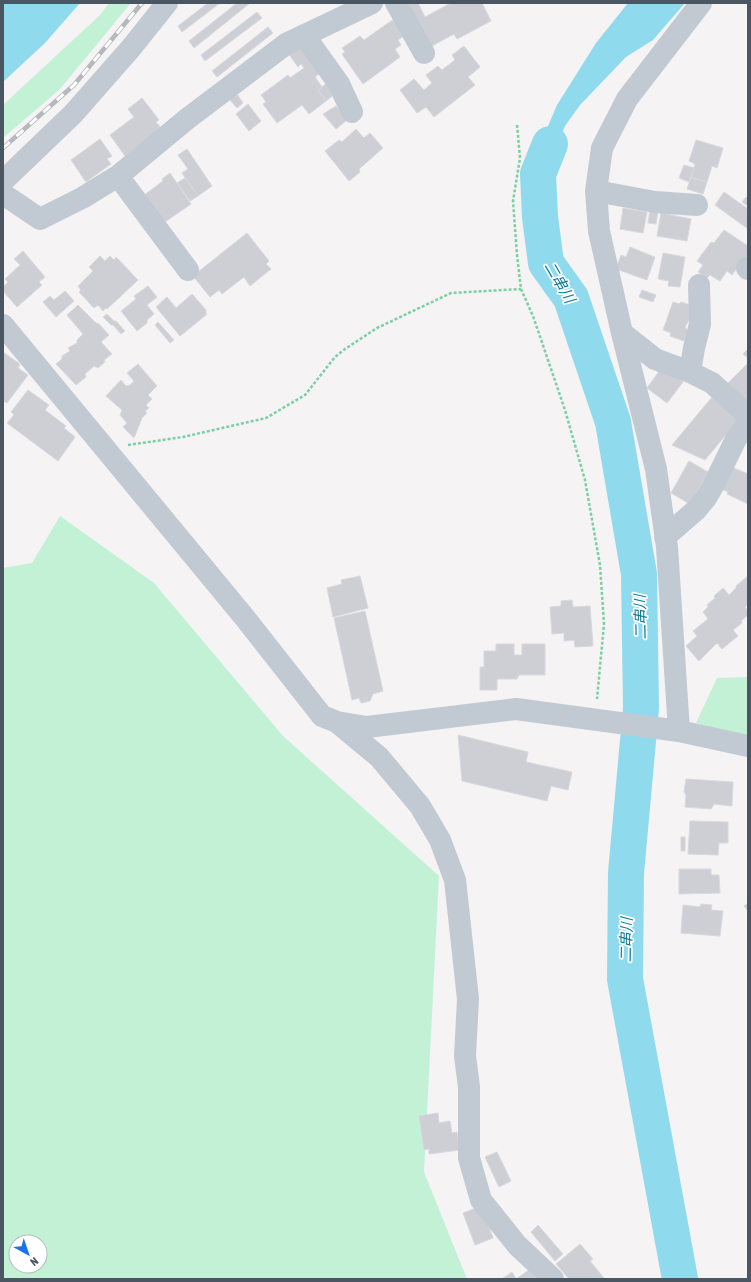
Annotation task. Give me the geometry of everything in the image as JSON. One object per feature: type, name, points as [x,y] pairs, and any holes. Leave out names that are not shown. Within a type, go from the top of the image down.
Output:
[{"type":"street","points":[[3,181],[73,114],[131,48],[167,3]]},
{"type":"street","points":[[3,194],[40,220],[82,198],[118,176],[187,119],[286,44],[372,3]]},
{"type":"street","points":[[396,3],[424,53]]},
{"type":"street","points":[[679,731],[665,537],[656,469],[622,333],[599,231],[596,191],[602,148],[627,99],[700,3]]},
{"type":"street","points":[[304,36],[339,84],[352,112]]},
{"type":"street","points":[[118,176],[188,270]]},
{"type":"street","points":[[596,191],[655,202],[697,205]]},
{"type":"street","points":[[690,372],[700,324],[699,285]]},
{"type":"street","points":[[3,325],[245,618],[322,716],[337,722],[367,727],[516,709],[679,731],[748,746]]},
{"type":"street","points":[[622,333],[655,359],[690,372],[712,383],[748,416]]},
{"type":"street","points":[[665,537],[696,510],[706,498],[736,439],[748,423]]},
{"type":"street","points":[[337,722],[379,757],[420,806],[443,846],[455,880],[468,999],[465,1056],[468,1086],[469,1158],[481,1200],[517,1245],[553,1279]]},
{"type":"path","points":[[517,125],[520,158],[514,201],[517,255],[521,289],[533,316],[565,410],[585,480],[600,564],[604,624],[595,720]]},
{"type":"path","points":[[104,448],[183,437],[266,418],[305,395],[335,357],[377,328],[451,293],[521,289]]},
{"type":"green space","points":[[109,3],[131,3],[60,89],[3,138],[3,105],[100,15]]},
{"type":"green space","points":[[60,516],[154,583],[283,736],[439,876],[424,1172],[467,1279],[3,1279],[3,568],[32,563]]},
{"type":"green space","points":[[748,677],[748,738],[696,723],[717,678]]},
{"type":"water","points":[[3,3],[80,3],[45,43],[3,82]]},
{"type":"water","points":[[628,3],[685,3],[653,40],[626,57],[580,105],[565,126],[556,149],[547,193],[535,191],[538,152],[542,148],[548,126],[557,105],[596,43]]},
{"type":"building","points":[[208,3],[220,3],[182,32],[178,26]]},
{"type":"building","points":[[237,3],[250,3],[194,48],[189,41]]},
{"type":"building","points":[[418,3],[425,17],[451,3],[482,3],[491,21],[457,39],[454,34],[430,47],[407,4]]},
{"type":"building","points":[[257,12],[262,18],[205,61],[201,55]]},
{"type":"building","points":[[394,19],[405,35],[398,40],[401,45],[395,49],[400,57],[363,84],[342,54],[345,52],[342,48],[360,36],[364,40]]},
{"type":"building","points":[[268,27],[273,33],[217,77],[212,71]]},
{"type":"building","points":[[300,45],[320,73],[315,77],[322,87],[318,90],[326,101],[309,114],[302,105],[277,123],[263,104],[266,102],[261,95],[288,75],[290,78],[304,68],[301,64],[298,67],[288,53]]},
{"type":"building","points":[[464,46],[480,67],[468,77],[475,85],[434,117],[426,107],[417,113],[400,90],[414,79],[424,90],[432,83],[426,75],[438,66],[442,70],[455,60],[452,55]]},
{"type":"building","points":[[327,83],[335,94],[326,101],[318,90]]},
{"type":"building","points":[[237,94],[243,103],[237,108],[230,100]]},
{"type":"building","points":[[142,98],[159,120],[156,122],[162,129],[125,156],[110,135],[134,117],[128,109]]},
{"type":"building","points":[[248,104],[261,121],[249,131],[236,114]]},
{"type":"building","points":[[336,106],[347,120],[336,129],[323,114]]},
{"type":"building","points":[[356,129],[364,138],[370,133],[383,148],[359,169],[360,172],[349,181],[325,151],[339,140],[342,142]]},
{"type":"building","points":[[100,139],[112,156],[107,159],[111,164],[86,182],[71,160]]},
{"type":"building","points":[[696,140],[723,148],[717,168],[712,166],[707,182],[691,177],[695,164],[689,161]]},
{"type":"building","points":[[187,149],[212,186],[198,196],[182,173],[188,169],[178,155]]},
{"type":"building","points":[[684,165],[694,168],[689,182],[679,178]]},
{"type":"building","points":[[170,173],[191,204],[162,224],[143,196],[163,181],[162,179]]},
{"type":"building","points":[[691,177],[707,182],[703,194],[687,189]]},
{"type":"building","points":[[185,178],[198,196],[190,201],[177,183]]},
{"type":"building","points":[[724,192],[748,209],[748,229],[715,205]]},
{"type":"building","points":[[746,197],[748,199],[748,206],[742,202]]},
{"type":"building","points":[[623,208],[647,212],[643,233],[620,229]]},
{"type":"building","points":[[650,210],[658,211],[656,224],[648,223]]},
{"type":"building","points":[[661,213],[691,219],[687,241],[657,236]]},
{"type":"building","points":[[724,230],[748,246],[748,258],[739,265],[732,275],[727,271],[720,281],[710,275],[707,278],[698,272],[703,265],[697,261],[711,242],[714,243]]},
{"type":"building","points":[[247,233],[269,261],[266,264],[271,269],[250,286],[244,277],[222,294],[219,290],[210,297],[193,276]]},
{"type":"building","points":[[630,247],[655,257],[647,280],[616,269],[621,255],[626,257]]},
{"type":"building","points":[[23,251],[45,277],[39,282],[42,285],[17,307],[3,291],[3,287],[8,282],[5,279],[20,265],[14,259]]},
{"type":"building","points":[[663,253],[685,257],[680,287],[668,286],[669,281],[658,279]]},
{"type":"building","points":[[100,256],[105,261],[110,256],[114,260],[116,257],[138,280],[103,311],[98,305],[94,308],[79,292],[81,290],[78,286],[93,271],[89,267]]},
{"type":"building","points":[[148,286],[157,297],[147,305],[154,314],[147,320],[147,323],[137,331],[121,311],[136,299],[134,296]]},
{"type":"building","points":[[642,290],[656,295],[653,302],[639,297]]},
{"type":"building","points":[[65,291],[74,301],[56,317],[43,302],[50,296],[54,300]]},
{"type":"building","points":[[192,294],[206,310],[206,315],[180,336],[156,307],[167,297],[176,308]]},
{"type":"building","points":[[673,302],[679,304],[681,302],[697,307],[685,327],[688,331],[684,341],[670,336],[671,333],[663,330]]},
{"type":"building","points":[[78,305],[109,335],[101,342],[112,354],[104,360],[105,362],[98,368],[94,366],[85,374],[86,377],[76,385],[56,364],[62,359],[62,356],[70,351],[68,348],[77,343],[77,340],[83,334],[67,315]]},
{"type":"building","points":[[107,314],[125,331],[121,334],[113,325],[111,325],[103,317]]},
{"type":"building","points":[[158,322],[174,340],[170,343],[155,325]]},
{"type":"building","points":[[748,349],[748,358],[743,354]]},
{"type":"building","points":[[3,352],[20,364],[18,368],[28,375],[7,403],[4,401],[3,402]]},
{"type":"building","points":[[748,363],[748,407],[726,385]]},
{"type":"building","points":[[138,364],[157,386],[148,395],[152,399],[146,405],[149,408],[145,411],[147,413],[142,418],[134,438],[123,427],[127,423],[120,415],[122,410],[106,396],[121,380],[126,386],[130,385],[134,381],[127,373]]},
{"type":"building","points":[[663,366],[683,382],[667,403],[647,388]]},
{"type":"building","points":[[28,390],[49,405],[45,410],[66,426],[64,428],[75,437],[58,461],[7,423],[14,415],[11,412]]},
{"type":"building","points":[[713,396],[739,419],[705,460],[672,445]]},
{"type":"building","points":[[689,461],[708,472],[690,504],[671,493]]},
{"type":"building","points":[[727,465],[748,474],[748,504],[727,494],[728,492],[717,487]]},
{"type":"building","points":[[360,576],[368,608],[333,617],[327,588],[342,584],[341,580]]},
{"type":"building","points":[[748,576],[748,604],[745,607],[748,611],[748,615],[741,621],[742,623],[733,630],[738,636],[722,649],[717,643],[699,661],[686,646],[697,636],[693,631],[708,619],[703,612],[708,607],[707,605],[723,588],[729,595],[736,588],[736,586]]},
{"type":"building","points":[[572,600],[573,607],[590,606],[593,646],[575,647],[574,640],[564,641],[564,633],[552,634],[550,607],[561,606],[561,601]]},
{"type":"building","points":[[365,611],[383,691],[373,694],[370,701],[361,703],[359,698],[352,700],[334,618]]},
{"type":"building","points":[[496,644],[514,644],[514,655],[522,655],[522,644],[545,644],[545,675],[519,675],[517,679],[497,679],[497,690],[480,690],[480,667],[484,667],[484,651],[496,651]]},
{"type":"building","points":[[458,735],[528,752],[526,762],[572,772],[568,790],[551,786],[547,801],[462,781]]},
{"type":"building","points":[[686,779],[733,782],[732,806],[714,804],[711,809],[685,807],[686,795],[684,792]]},
{"type":"building","points":[[690,821],[728,822],[728,843],[719,843],[718,855],[688,854]]},
{"type":"building","points":[[681,837],[685,837],[685,851],[681,851]]},
{"type":"building","points":[[679,869],[711,869],[711,875],[719,875],[720,893],[679,894]]},
{"type":"building","points":[[748,903],[748,911],[744,906]]},
{"type":"building","points":[[701,904],[712,905],[711,910],[723,911],[720,936],[681,933],[683,905],[700,907]]},
{"type":"building","points":[[438,1113],[439,1123],[450,1121],[452,1133],[457,1132],[460,1150],[429,1154],[429,1149],[424,1150],[419,1116]]},
{"type":"building","points":[[497,1152],[511,1181],[499,1187],[485,1157]]},
{"type":"building","points":[[481,1206],[493,1238],[475,1245],[463,1213]]},
{"type":"building","points":[[538,1225],[563,1254],[555,1261],[531,1232]]},
{"type":"building","points":[[580,1244],[593,1259],[590,1261],[604,1278],[603,1279],[569,1279],[556,1264]]},
{"type":"building","points":[[529,1270],[536,1279],[516,1279]]},
{"type":"building","points":[[512,1272],[516,1279],[502,1279]]},
{"type":"waterway","name":"二串川","points":[[550,144],[538,174],[540,217],[546,263],[571,298],[613,422],[639,574],[641,708],[626,873],[625,979],[680,1279]]},
{"type":"railway","points":[[3,148],[74,85],[142,3]]}]
